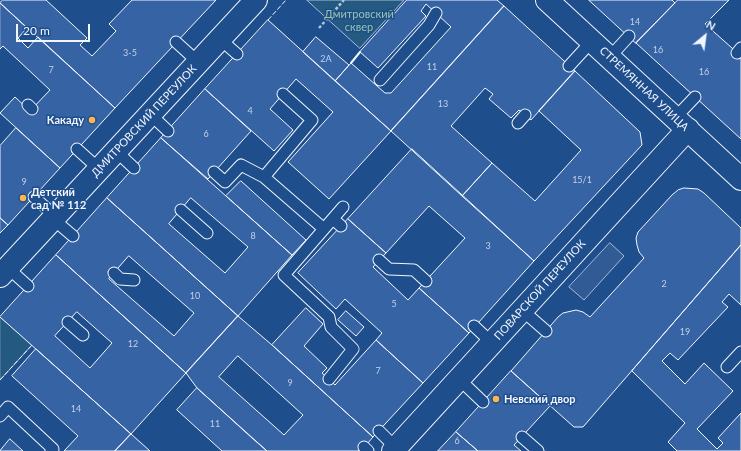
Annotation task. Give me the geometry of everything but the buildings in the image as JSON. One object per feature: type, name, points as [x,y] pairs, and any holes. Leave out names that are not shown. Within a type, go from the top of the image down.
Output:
[{"type":"street","name":"ДМИТРОВСКИЙ ПЕРЕУЛОК","points":[[4,269],[256,0]]},
{"type":"street","name":"СТРЕМЯННАЯ УЛИЦА","points":[[555,2],[592,41],[741,178]]},
{"type":"street","name":"ПОВАРСКОЙ ПЕРЕУЛОК","points":[[400,448],[459,379],[522,310],[681,123]]},
{"type":"lane","points":[[380,80],[429,25],[436,13]]},
{"type":"lane","points":[[610,57],[629,36]]},
{"type":"lane","points":[[220,38],[237,54]]},
{"type":"lane","points":[[569,66],[592,41]]},
{"type":"lane","points":[[176,42],[198,62]]},
{"type":"lane","points":[[264,177],[312,120],[283,94]]},
{"type":"lane","points":[[681,123],[695,97]]},
{"type":"lane","points":[[150,114],[168,131]]},
{"type":"lane","points":[[77,149],[99,169]]},
{"type":"lane","points":[[116,151],[134,168]]},
{"type":"lane","points":[[214,172],[225,182],[241,165],[264,177],[324,229]]},
{"type":"lane","points":[[34,197],[73,236]]},
{"type":"lane","points":[[329,379],[353,349],[331,328],[329,317],[284,275],[324,229],[337,222],[343,207]]},
{"type":"lane","points":[[181,210],[207,233]]},
{"type":"lane","points":[[379,260],[389,269],[414,270],[426,281]]},
{"type":"lane","points":[[4,269],[28,286]]},
{"type":"lane","points":[[114,273],[120,279],[134,280]]},
{"type":"lane","points":[[522,310],[546,331]]},
{"type":"lane","points":[[68,322],[82,335]]},
{"type":"lane","points":[[474,326],[492,343]]},
{"type":"lane","points":[[727,367],[741,352]]},
{"type":"lane","points":[[459,379],[483,402]]},
{"type":"lane","points":[[0,416],[8,407],[53,449],[51,451]]},
{"type":"lane","points":[[379,431],[400,448]]},
{"type":"lane","points":[[522,437],[538,451]]},
{"type":"path","points":[[319,28],[344,0]]},
{"type":"green space","name":"Дмитровский сквер","points":[[307,0],[404,0],[360,48]]},
{"type":"green space","points":[[0,317],[32,345],[0,380]]},
{"type":"shaded area","points":[[610,243],[624,256],[584,300],[569,287]]},
{"type":"fence","points":[[268,20],[286,0]]},
{"type":"fence","points":[[0,380],[32,345]]},
{"type":"wall","points":[[351,63],[360,52]]},
{"type":"place","name":"Какаду","points":[[92,120]]},
{"type":"place","name":"Детский сад № 112","points":[[23,198]]},
{"type":"place","name":"Невский двор","points":[[496,399]]}]
